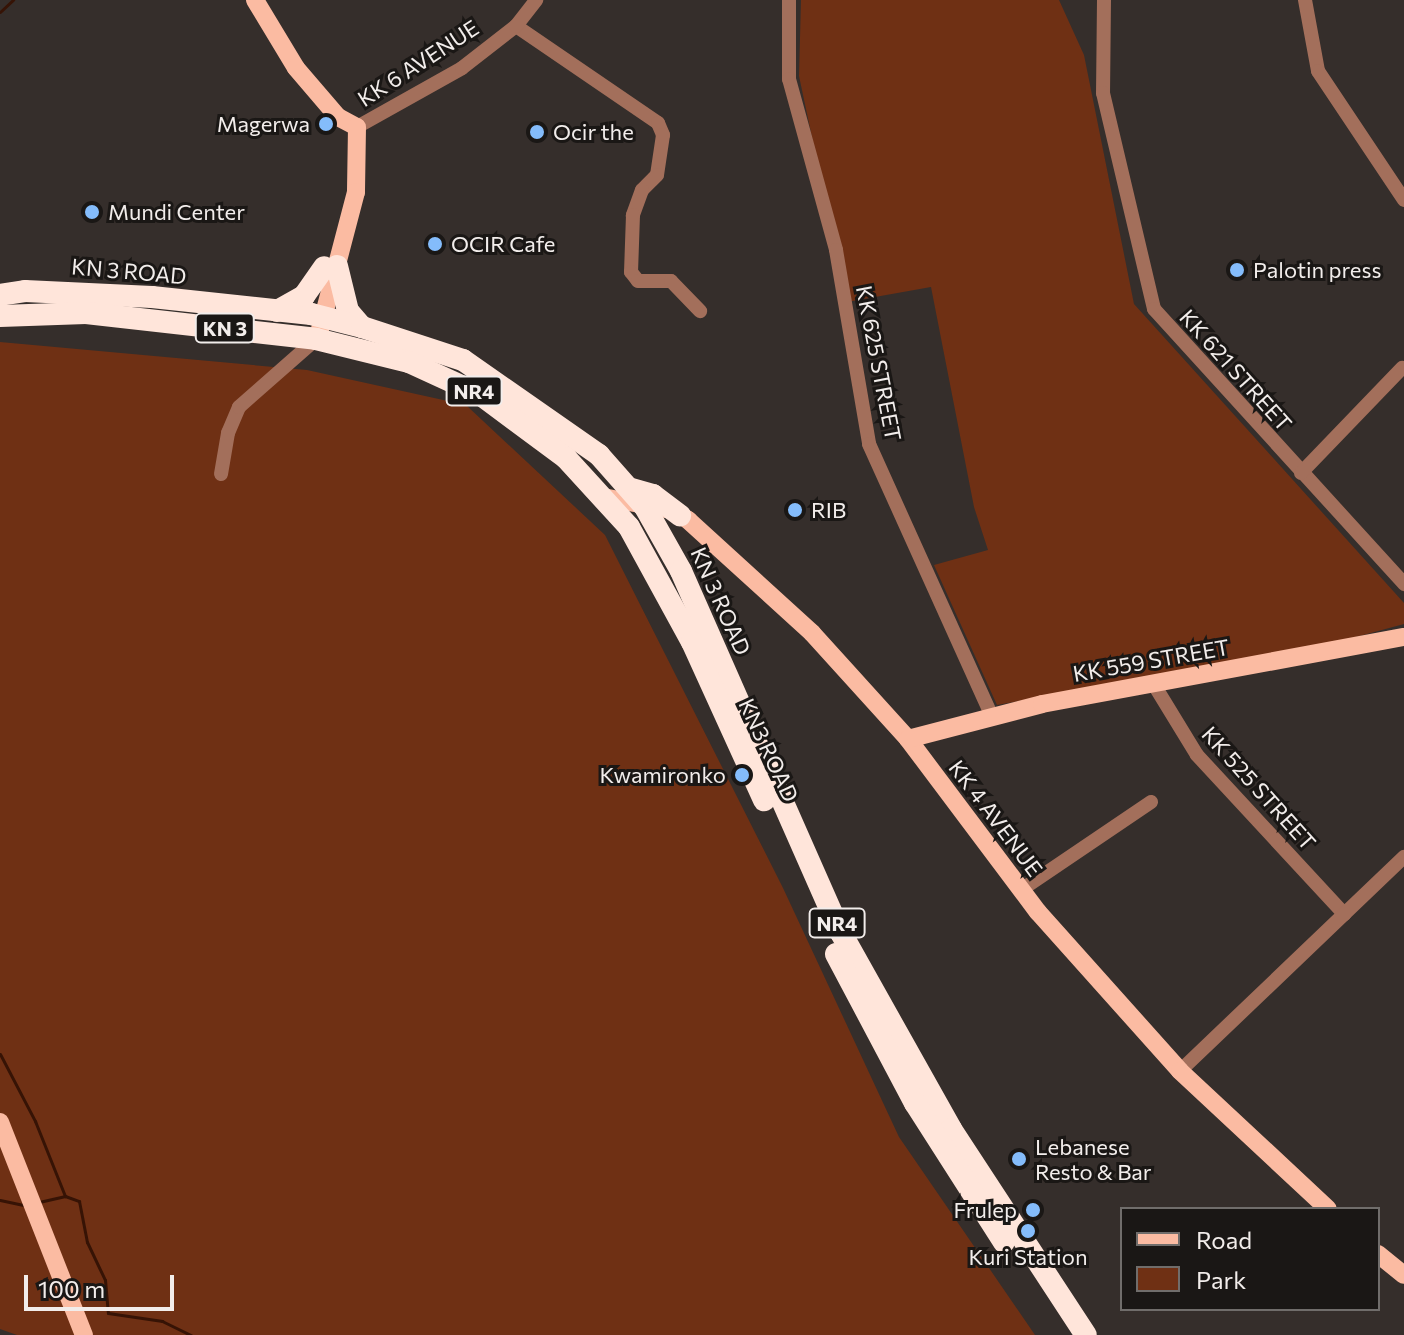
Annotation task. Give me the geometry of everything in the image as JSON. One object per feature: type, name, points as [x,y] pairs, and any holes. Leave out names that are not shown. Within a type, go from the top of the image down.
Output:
[{"type":"highway","points":[[274,312],[304,296],[330,267],[348,311],[362,327]]},
{"type":"highway","name":"KN 3 ROAD","points":[[0,295],[100,292],[318,316],[434,349],[483,371],[567,430],[631,489],[659,530],[840,931],[1019,1253],[1086,1335]]},
{"type":"highway","name":"KN 3 ROAD","points":[[0,316],[71,313],[149,319]]},
{"type":"highway","name":"KN3 ROAD","points":[[149,319],[308,338],[409,362],[452,379],[534,432],[603,497],[662,583],[821,924],[890,1056],[938,1142],[1019,1253],[1069,1335]]},
{"type":"highway","points":[[631,489],[653,495],[675,513],[659,530]]},
{"type":"main road","name":"KK 6 AVENUE","points":[[255,0],[296,68],[338,117],[357,127],[352,184],[356,192],[330,267],[318,316],[308,338]]},
{"type":"main road","points":[[603,497],[675,513]]},
{"type":"main road","name":"KK 4 AVENUE","points":[[675,513],[804,624],[908,739],[1021,890],[1180,1071],[1326,1207]]},
{"type":"main road","name":"KK 559 STREET","points":[[908,739],[992,716],[1404,637]]},
{"type":"main road","points":[[0,1122],[84,1335]]},
{"type":"main road","points":[[1380,1256],[1404,1275]]},
{"type":"street","name":"KK 6 AVENUE","points":[[357,127],[370,125],[462,68],[516,26],[536,0]]},
{"type":"street","name":"KK 625 STREET","points":[[789,0],[789,79],[836,250],[869,444],[992,716]]},
{"type":"street","name":"KK 621 STREET","points":[[1104,0],[1103,93],[1154,309],[1404,584]]},
{"type":"street","points":[[1305,0],[1318,71],[1404,200]]},
{"type":"street","points":[[516,26],[658,123],[663,135],[657,175],[642,190],[633,215],[631,272],[638,281],[671,281],[700,311]]},
{"type":"street","points":[[221,474],[239,407],[286,364],[308,338]]},
{"type":"street","points":[[1301,473],[1402,368]]},
{"type":"street","name":"KK 525 STREET","points":[[1153,683],[1197,755],[1344,914]]},
{"type":"street","points":[[1021,890],[1151,802]]},
{"type":"street","points":[[1180,1071],[1404,857]]},
{"type":"green space","points":[[801,0],[1059,0],[1084,55],[1134,304],[1404,603],[1404,624],[1330,644],[997,705],[934,565],[988,550],[974,507],[931,287],[847,302],[799,76]]},
{"type":"green space","points":[[0,342],[307,370],[466,405],[605,535],[783,888],[899,1137],[1035,1335],[17,1335],[0,1329]]},
{"type":"waterway","points":[[0,12],[13,0]]},
{"type":"waterway","points":[[0,1054],[35,1121],[65,1196]]},
{"type":"waterway","points":[[39,1202],[65,1196],[79,1201],[87,1242],[105,1280],[108,1313],[162,1321],[191,1335]]},
{"type":"waterway","points":[[0,1200],[24,1205]]},
{"type":"place","name":"Magerwa","points":[[326,124]]},
{"type":"place","name":"Ocir the","points":[[537,132]]},
{"type":"place","name":"Mundi Center","points":[[92,212]]},
{"type":"place","name":"OCIR Cafe","points":[[435,244]]},
{"type":"place","name":"Palotin press","points":[[1237,270]]},
{"type":"place","name":"RIB","points":[[795,510]]},
{"type":"place","name":"Kwamironko","points":[[742,775]]},
{"type":"place","name":"Lebanese Resto & Bar","points":[[1019,1159]]},
{"type":"place","name":"Frulep","points":[[1033,1210]]},
{"type":"place","name":"Kuri Station","points":[[1028,1231]]}]
